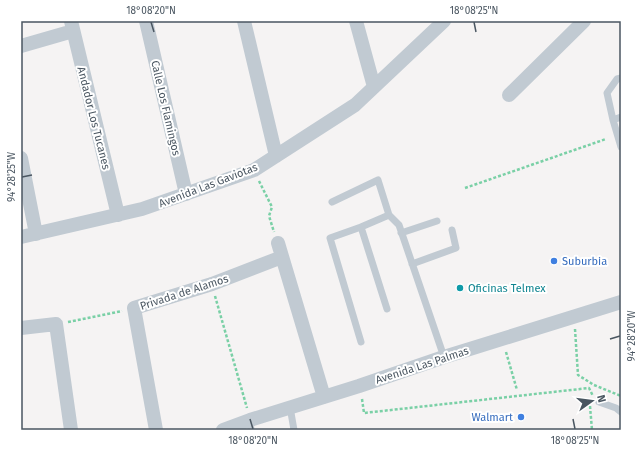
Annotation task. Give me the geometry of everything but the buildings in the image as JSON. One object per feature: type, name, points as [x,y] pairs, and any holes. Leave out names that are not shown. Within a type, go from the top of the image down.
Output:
[{"type":"street","name":"Calle Los Flamingos","points":[[146,21],[186,194]]},
{"type":"street","points":[[244,21],[276,156]]},
{"type":"street","points":[[356,21],[374,87]]},
{"type":"street","name":"Avenida Las Gaviotas","points":[[21,237],[142,209],[254,170],[355,105],[444,21]]},
{"type":"street","points":[[509,95],[584,21]]},
{"type":"street","points":[[21,46],[72,26]]},
{"type":"street","name":"Andador Los Tucanes","points":[[72,26],[118,215]]},
{"type":"street","points":[[21,158],[36,234]]},
{"type":"street","points":[[278,243],[324,397]]},
{"type":"street","name":"Privada de Alamos","points":[[156,430],[134,308],[212,284],[282,257]]},
{"type":"street","name":"Avenida Las Palmas","points":[[223,430],[251,425],[288,408],[444,357],[503,340],[621,302]]},
{"type":"street","points":[[21,328],[56,324],[71,430]]},
{"type":"lane","points":[[621,78],[617,80],[607,93],[621,147]]},
{"type":"lane","points":[[613,120],[621,117]]},
{"type":"lane","points":[[332,202],[378,180],[389,215],[399,225],[444,357]]},
{"type":"lane","points":[[361,342],[330,238],[389,215]]},
{"type":"lane","points":[[401,232],[437,221]]},
{"type":"lane","points":[[361,227],[387,308]]},
{"type":"lane","points":[[412,264],[456,248],[452,230]]},
{"type":"lane","points":[[599,399],[621,412]]},
{"type":"lane","points":[[288,408],[289,430]]},
{"type":"lane","points":[[288,408],[294,430]]},
{"type":"path","points":[[465,188],[606,139]]},
{"type":"path","points":[[254,170],[272,207],[269,216]]},
{"type":"path","points":[[212,284],[251,425]]},
{"type":"path","points":[[56,324],[134,308]]},
{"type":"path","points":[[574,317],[578,375],[594,385],[621,396]]},
{"type":"path","points":[[503,340],[516,390]]},
{"type":"path","points":[[359,386],[364,413],[589,388],[592,396],[599,399]]},
{"type":"path","points":[[614,397],[621,396]]},
{"type":"place","name":"Suburbia","points":[[554,261]]},
{"type":"place","name":"Oficinas Telmex","points":[[460,288]]},
{"type":"place","name":"Walmart","points":[[521,417]]}]
